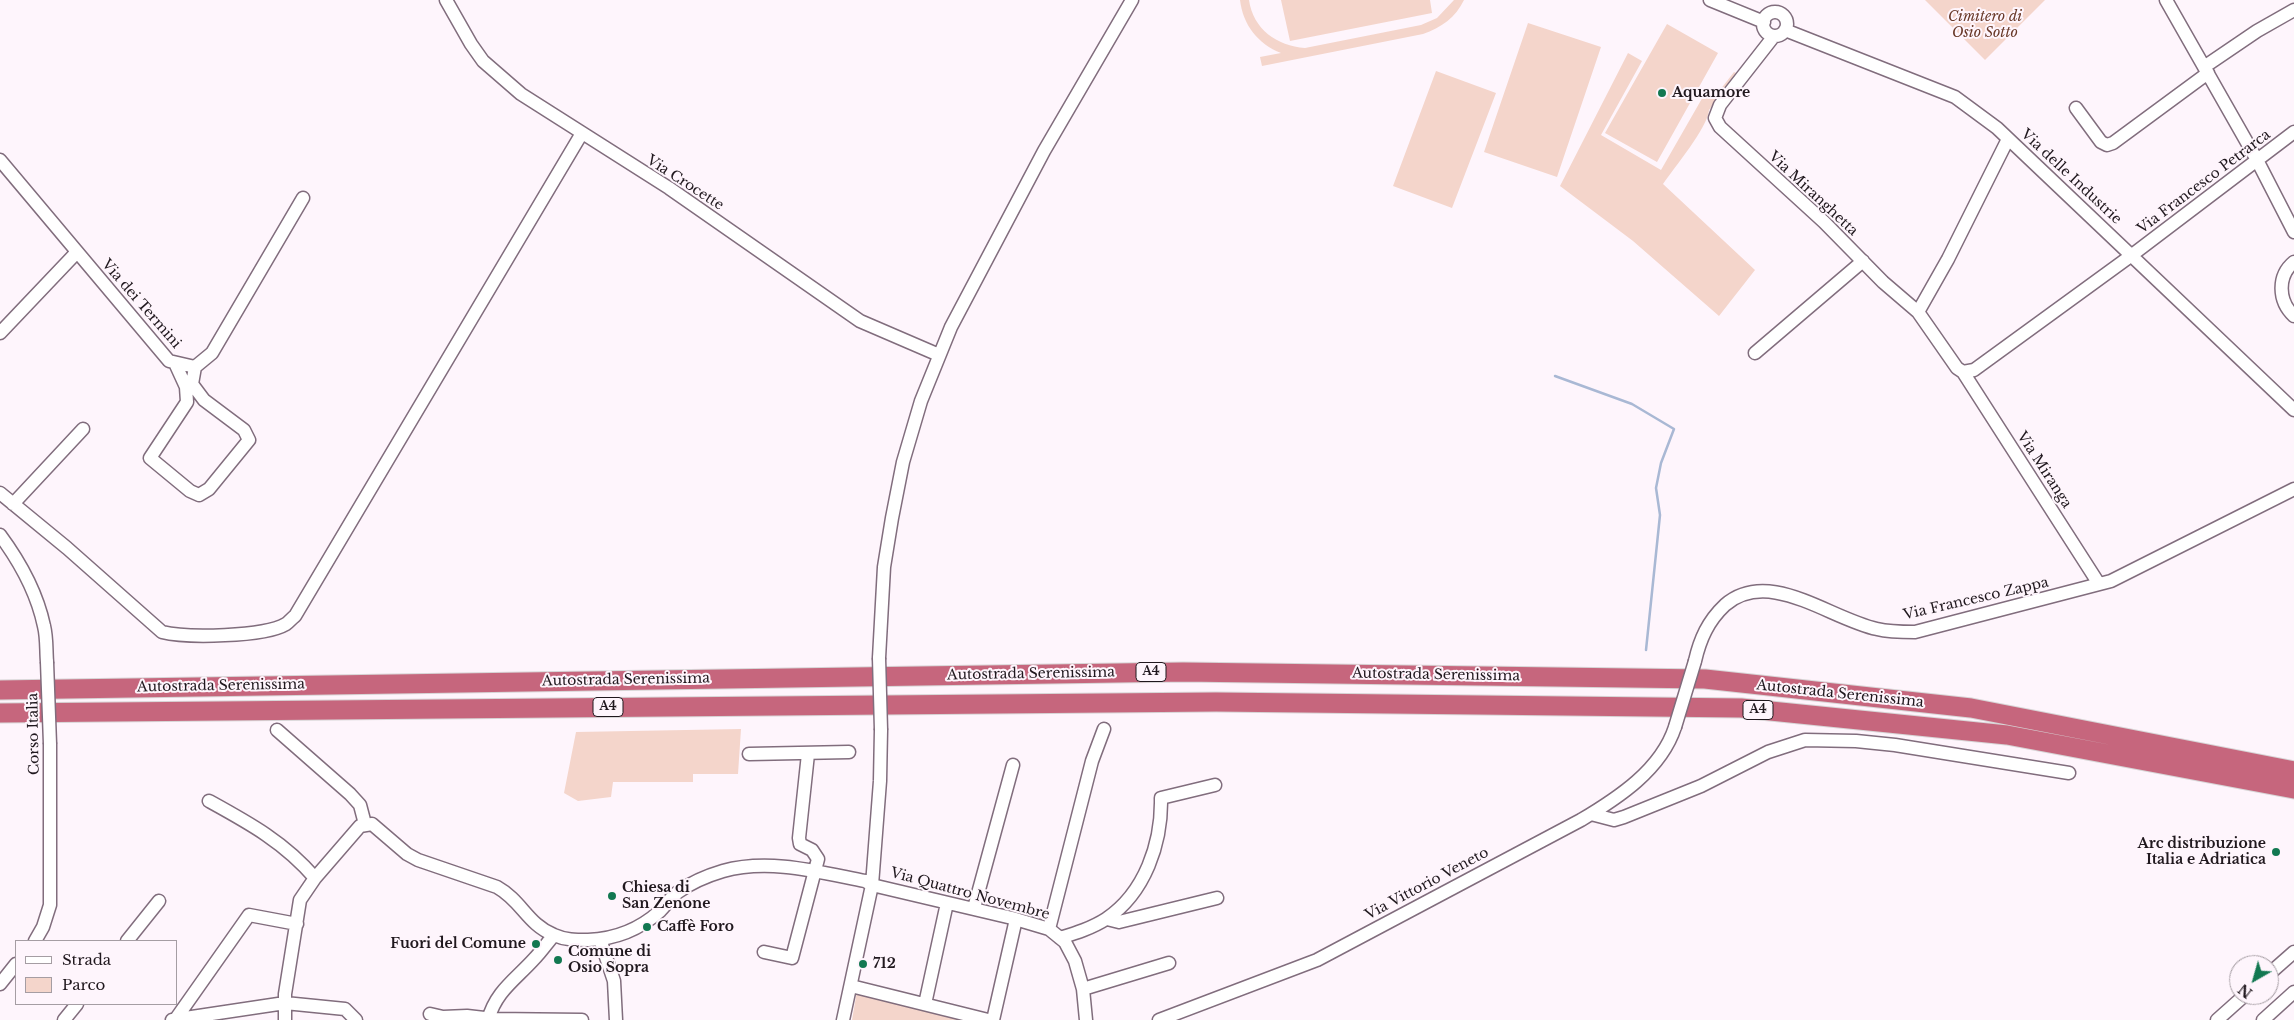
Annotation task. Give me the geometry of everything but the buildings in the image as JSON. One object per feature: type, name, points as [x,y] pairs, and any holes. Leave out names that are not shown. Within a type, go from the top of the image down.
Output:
[{"type":"highway","name":"Autostrada Serenissima","points":[[0,690],[1183,672],[1705,679],[1971,708],[2294,771]]},
{"type":"highway","name":"Autostrada Serenissima","points":[[0,713],[1216,702],[1741,708],[2007,735],[2294,789]]},
{"type":"street","name":"Via Crocette","points":[[446,0],[471,44],[498,76],[521,94],[669,188],[860,321],[939,355]]},
{"type":"street","points":[[843,1020],[872,885],[880,799],[879,658],[884,567],[903,462],[921,400],[951,327],[1044,151],[1132,0]]},
{"type":"street","points":[[1710,0],[1764,22]]},
{"type":"street","points":[[2166,0],[2257,160],[2294,232]]},
{"type":"street","points":[[2076,108],[2101,142],[2107,145],[2113,143],[2257,31],[2294,10]]},
{"type":"street","points":[[1770,14],[1780,14],[1786,20],[1780,33],[1765,30],[1764,22],[1770,14]]},
{"type":"street","name":"Via delle Industrie","points":[[1780,33],[1955,97],[2008,139],[2294,410]]},
{"type":"street","name":"Via Miranghetta","points":[[1780,33],[1720,105],[1715,118],[1720,127],[1733,141],[1818,216],[1883,282],[1918,312],[1960,370]]},
{"type":"street","name":"Via Francesco Petrarca","points":[[2132,255],[2294,132]]},
{"type":"street","points":[[0,492],[162,632],[174,635],[194,635],[258,632],[285,624],[295,616],[582,133]]},
{"type":"street","points":[[1918,312],[1948,259],[2008,139]]},
{"type":"street","name":"Via dei Termini","points":[[0,160],[169,361],[195,368]]},
{"type":"street","points":[[175,363],[186,388],[187,402],[150,458],[190,491],[199,496],[209,489],[249,440],[244,430],[204,400],[192,384],[195,368],[212,353],[303,198]]},
{"type":"street","points":[[0,333],[77,252]]},
{"type":"street","points":[[1960,370],[1974,370],[2132,255]]},
{"type":"street","points":[[1755,353],[1863,261]]},
{"type":"street","points":[[2294,262],[2288,267],[2281,282],[2282,296],[2294,316]]},
{"type":"street","name":"Via Miranga","points":[[1960,370],[2099,584]]},
{"type":"street","points":[[13,504],[83,429]]},
{"type":"street","name":"Via Francesco Zappa","points":[[1675,727],[1700,641],[1707,626],[1732,600],[1746,592],[1774,591],[1875,629],[1915,632],[2111,581],[2294,489]]},
{"type":"street","name":"Corso Italia","points":[[0,535],[11,549],[31,586],[44,627],[48,662],[50,905],[43,928],[36,940]]},
{"type":"street","name":"Via Vittorio Veneto","points":[[1159,1020],[1176,1018],[1317,960],[1616,800],[1642,777],[1662,752],[1675,727]]},
{"type":"street","points":[[1049,929],[1092,760],[1104,729]]},
{"type":"street","points":[[277,730],[350,794],[360,805],[365,824],[353,832],[314,878],[300,900],[284,1003],[286,1020]]},
{"type":"street","points":[[1591,814],[1614,820],[1624,817],[1709,783],[1768,752],[1804,740],[1836,740],[1895,745],[2069,773]]},
{"type":"street","points":[[749,754],[849,752]]},
{"type":"street","points":[[764,952],[792,958],[818,858],[816,854],[800,844],[799,838],[808,754]]},
{"type":"street","points":[[974,908],[1013,765]]},
{"type":"street","points":[[1060,938],[1086,930],[1107,918],[1127,902],[1142,880],[1153,855],[1162,813],[1161,798],[1215,785]]},
{"type":"street","points":[[209,801],[256,827],[290,851],[314,878]]},
{"type":"street","name":"Via Quattro Novembre","points":[[365,824],[372,824],[407,854],[418,860],[498,887],[515,898],[532,922],[554,935],[570,940],[600,940],[618,936],[650,920],[676,893],[700,879],[725,871],[753,866],[777,866],[865,881],[872,885],[1016,919],[1049,929],[1065,942],[1075,960],[1083,989],[1086,1020]]},
{"type":"street","points":[[1107,918],[1119,922],[1217,898]]},
{"type":"street","points":[[129,940],[159,901]]},
{"type":"street","points":[[925,1004],[948,902]]},
{"type":"street","points":[[173,1020],[249,915],[297,924]]},
{"type":"street","points":[[993,1020],[1016,919]]},
{"type":"street","points":[[489,1019],[493,1004],[498,996],[554,935]]},
{"type":"street","points":[[600,940],[614,981],[616,1020]]},
{"type":"street","points":[[2279,965],[2294,952]]},
{"type":"street","points":[[1083,989],[1169,963]]},
{"type":"street","points":[[0,984],[15,965]]},
{"type":"street","points":[[851,986],[988,1020]]},
{"type":"street","points":[[2263,1020],[2294,992]]},
{"type":"street","points":[[173,1020],[284,1003],[346,1009],[356,1020]]},
{"type":"street","points":[[64,1020],[77,1005]]},
{"type":"street","points":[[2217,1020],[2234,1005]]},
{"type":"street","points":[[430,1014],[443,1017],[467,1016],[489,1019],[582,1020]]},
{"type":"green space","points":[[1240,0],[1249,0],[1251,10],[1261,27],[1276,40],[1295,47],[1305,48],[1421,25],[1437,18],[1454,0],[1464,0],[1457,12],[1447,21],[1436,29],[1423,34],[1262,66],[1260,57],[1281,53],[1265,44],[1253,32],[1244,18]]},
{"type":"green space","points":[[1281,0],[1430,0],[1432,13],[1290,41]]},
{"type":"green space","name":"Cimitero di Osio Sotto","points":[[1925,0],[2045,0],[1985,60]]},
{"type":"green space","points":[[1528,23],[1601,47],[1557,177],[1484,152]]},
{"type":"green space","name":"Aquamore","points":[[1667,24],[1718,53],[1657,162],[1605,133]]},
{"type":"green space","points":[[1628,53],[1642,61],[1601,135],[1661,170],[1704,95],[1713,99],[1734,72],[1736,73],[1709,110],[1697,137],[1663,184],[1755,270],[1719,316],[1633,241],[1560,186]]},
{"type":"green space","points":[[1436,71],[1496,93],[1452,208],[1393,186]]},
{"type":"green space","points":[[741,729],[738,774],[693,774],[693,782],[613,782],[611,797],[578,801],[564,793],[576,732]]},
{"type":"green space","points":[[857,991],[976,1020],[852,1020]]},
{"type":"waterway","points":[[1555,376],[1632,404],[1674,429],[1661,463],[1656,488],[1660,515],[1646,650]]},
{"type":"place","name":"Aquamore","points":[[1662,93]]},
{"type":"place","name":"Arc distribuzione Italia e Adriatica","points":[[2276,852]]},
{"type":"place","name":"Chiesa di San Zenone","points":[[612,896]]},
{"type":"place","name":"Caffè Foro","points":[[647,927]]},
{"type":"place","name":"Fuori del Comune","points":[[536,944]]},
{"type":"place","name":"Comune di Osio Sopra","points":[[558,960]]},
{"type":"place","name":"712","points":[[863,964]]}]
